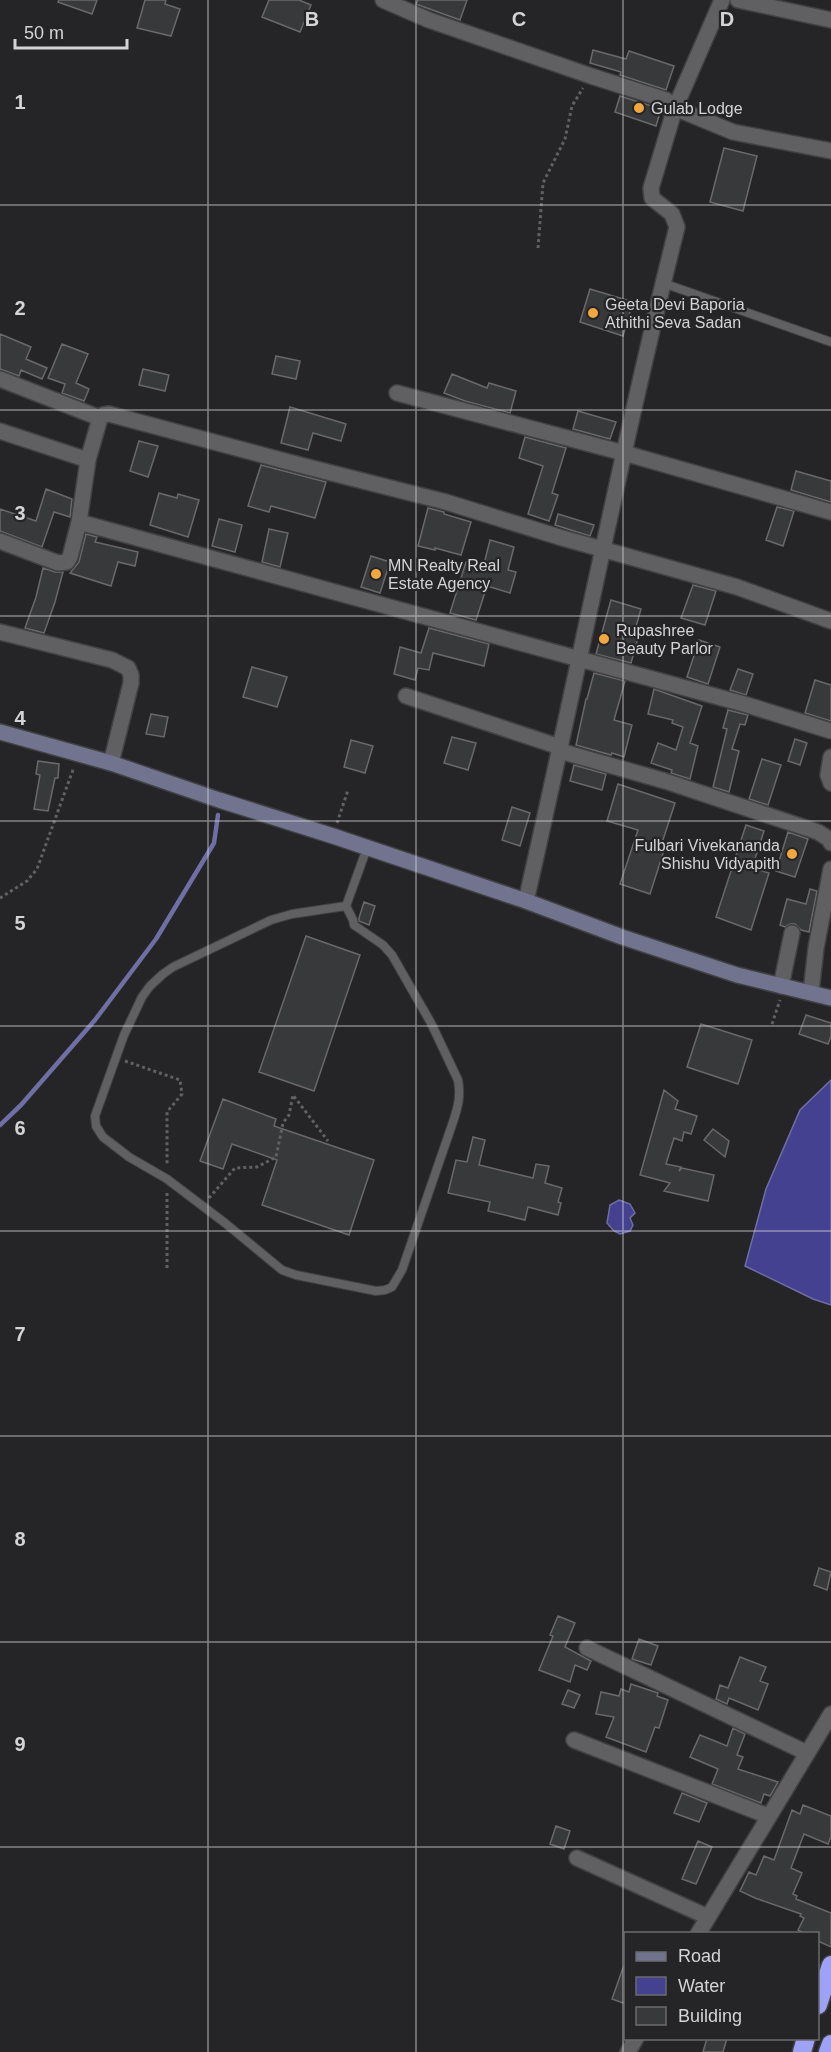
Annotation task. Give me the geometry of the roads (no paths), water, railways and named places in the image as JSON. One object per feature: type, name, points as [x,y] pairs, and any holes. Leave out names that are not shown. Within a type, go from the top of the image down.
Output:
[{"type":"highway","points":[[819,2002],[831,1965]]},
{"type":"highway","points":[[828,2052],[831,2044]]},
{"type":"main road","points":[[0,732],[111,763],[333,836],[737,975],[831,998]]},
{"type":"street","points":[[383,0],[429,20],[666,100],[675,108],[733,132],[831,151]]},
{"type":"street","points":[[526,902],[602,549],[677,227],[672,214],[652,198],[651,188],[675,108],[722,0]]},
{"type":"street","points":[[738,0],[831,20]]},
{"type":"street","points":[[0,379],[100,418]]},
{"type":"street","points":[[397,393],[624,453],[831,512]]},
{"type":"street","points":[[0,541],[48,560],[67,562],[79,522],[88,460],[100,418],[109,414],[426,496],[737,587],[831,621]]},
{"type":"street","points":[[0,431],[88,460]]},
{"type":"street","points":[[79,522],[744,704],[831,731]]},
{"type":"street","points":[[0,632],[112,660],[128,668],[131,683],[111,763]]},
{"type":"street","points":[[406,696],[560,749],[818,832],[831,843]]},
{"type":"street","points":[[831,757],[828,775],[831,783]]},
{"type":"street","points":[[811,992],[816,948],[831,869]]},
{"type":"street","points":[[783,987],[792,933]]},
{"type":"street","points":[[586,1648],[807,1753]]},
{"type":"street","points":[[699,1932],[831,1714]]},
{"type":"street","points":[[574,1740],[768,1816]]},
{"type":"street","points":[[577,1858],[708,1917]]},
{"type":"lane","points":[[663,284],[831,342]]},
{"type":"lane","points":[[346,906],[277,917],[173,967],[156,980],[142,997],[115,1057],[95,1116],[99,1131],[129,1156],[167,1179],[276,1266],[288,1272],[376,1291],[392,1287],[397,1281],[459,1105],[460,1089],[431,1023],[392,955],[383,945],[354,925],[346,906],[367,848]]},
{"type":"water","points":[[831,1080],[831,1305],[813,1299],[745,1266],[766,1189],[800,1110]]},
{"type":"water","points":[[619,1200],[630,1204],[635,1213],[630,1218],[633,1225],[630,1231],[620,1234],[607,1223],[610,1205]]},
{"type":"waterway","points":[[0,1125],[21,1105],[95,1020],[156,939],[214,843],[218,815]]},
{"type":"place","name":"Gulab Lodge","points":[[639,108]]},
{"type":"place","name":"Geeta Devi Baporia Athithi Seva Sadan","points":[[593,313]]},
{"type":"place","name":"MN Realty Real Estate Agency","points":[[376,574]]},
{"type":"place","name":"Rupashree Beauty Parlor","points":[[604,639]]},
{"type":"place","name":"Fulbari Vivekananda Shishu Vidyapith","points":[[792,854]]}]
